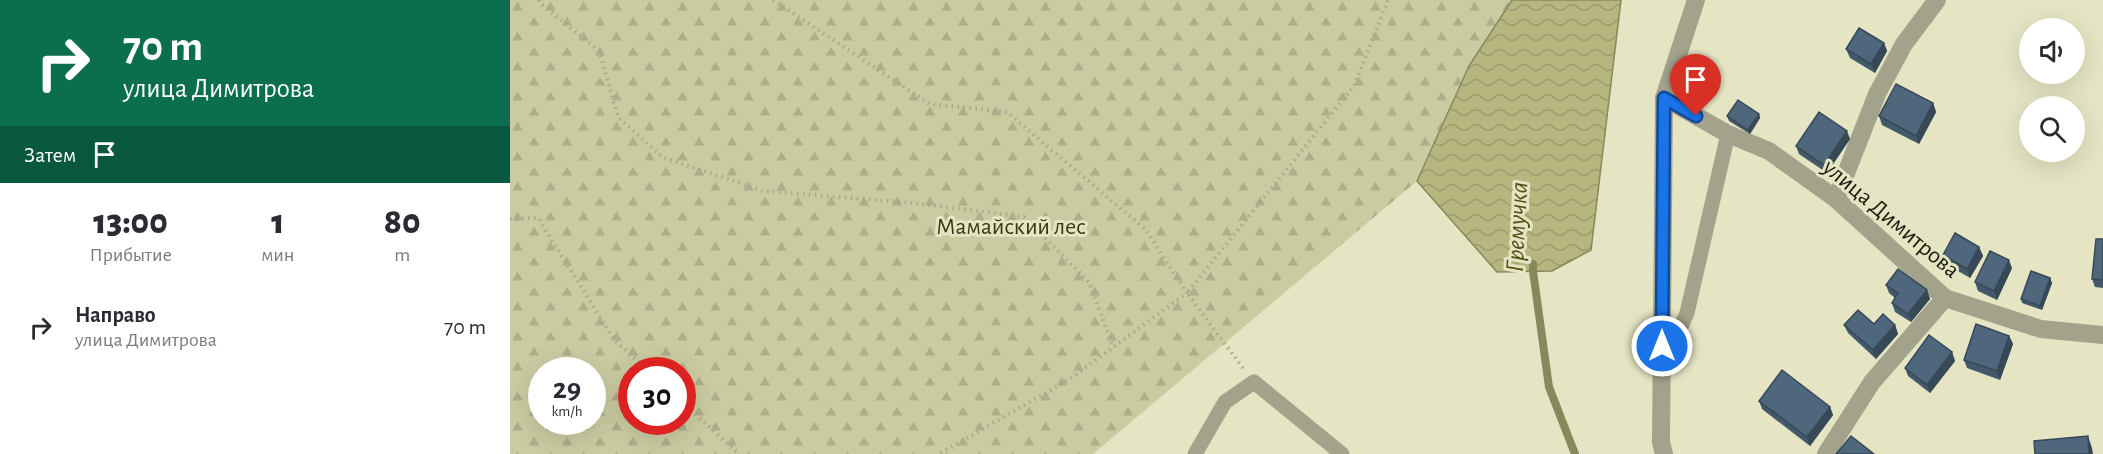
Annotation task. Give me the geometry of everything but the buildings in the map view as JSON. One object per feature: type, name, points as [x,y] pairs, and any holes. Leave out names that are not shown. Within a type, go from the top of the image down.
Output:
[{"type":"street","points":[[1664,454],[1661,441],[1664,98],[1696,0]]},
{"type":"street","points":[[1836,199],[1877,94],[1904,44],[1937,0]]},
{"type":"street","name":"улица Димитрова","points":[[1664,98],[1728,134],[1768,151],[1836,199],[1945,298],[2041,329],[2103,335]]},
{"type":"street","points":[[1826,454],[1872,382],[1945,298]]},
{"type":"lane","points":[[1662,369],[1687,313],[1728,134]]},
{"type":"lane","points":[[1195,454],[1225,402],[1254,382],[1342,454]]},
{"type":"path","points":[[539,0],[599,51],[618,117],[662,157],[763,191],[914,203],[1024,217],[1089,282],[1113,347]]},
{"type":"path","points":[[773,0],[930,104],[1007,112],[1146,230],[1187,293],[1254,382]]},
{"type":"path","points":[[939,454],[1070,380],[1187,293],[1354,86],[1388,0]]},
{"type":"path","points":[[510,219],[538,218],[615,341],[633,357]]},
{"type":"path","points":[[696,415],[739,454]]},
{"type":"green space","name":"Мамайский лес","points":[[510,0],[1512,0],[1469,66],[1417,181],[1093,454],[510,454]]},
{"type":"water","points":[[1512,0],[1621,0],[1591,250],[1552,271],[1497,272],[1417,181],[1469,66]]},
{"type":"waterway","name":"Гремучка","points":[[1533,264],[1549,387],[1575,454]]},
{"type":"route","points":[[1662,346],[1664,98],[1696,116]]}]
